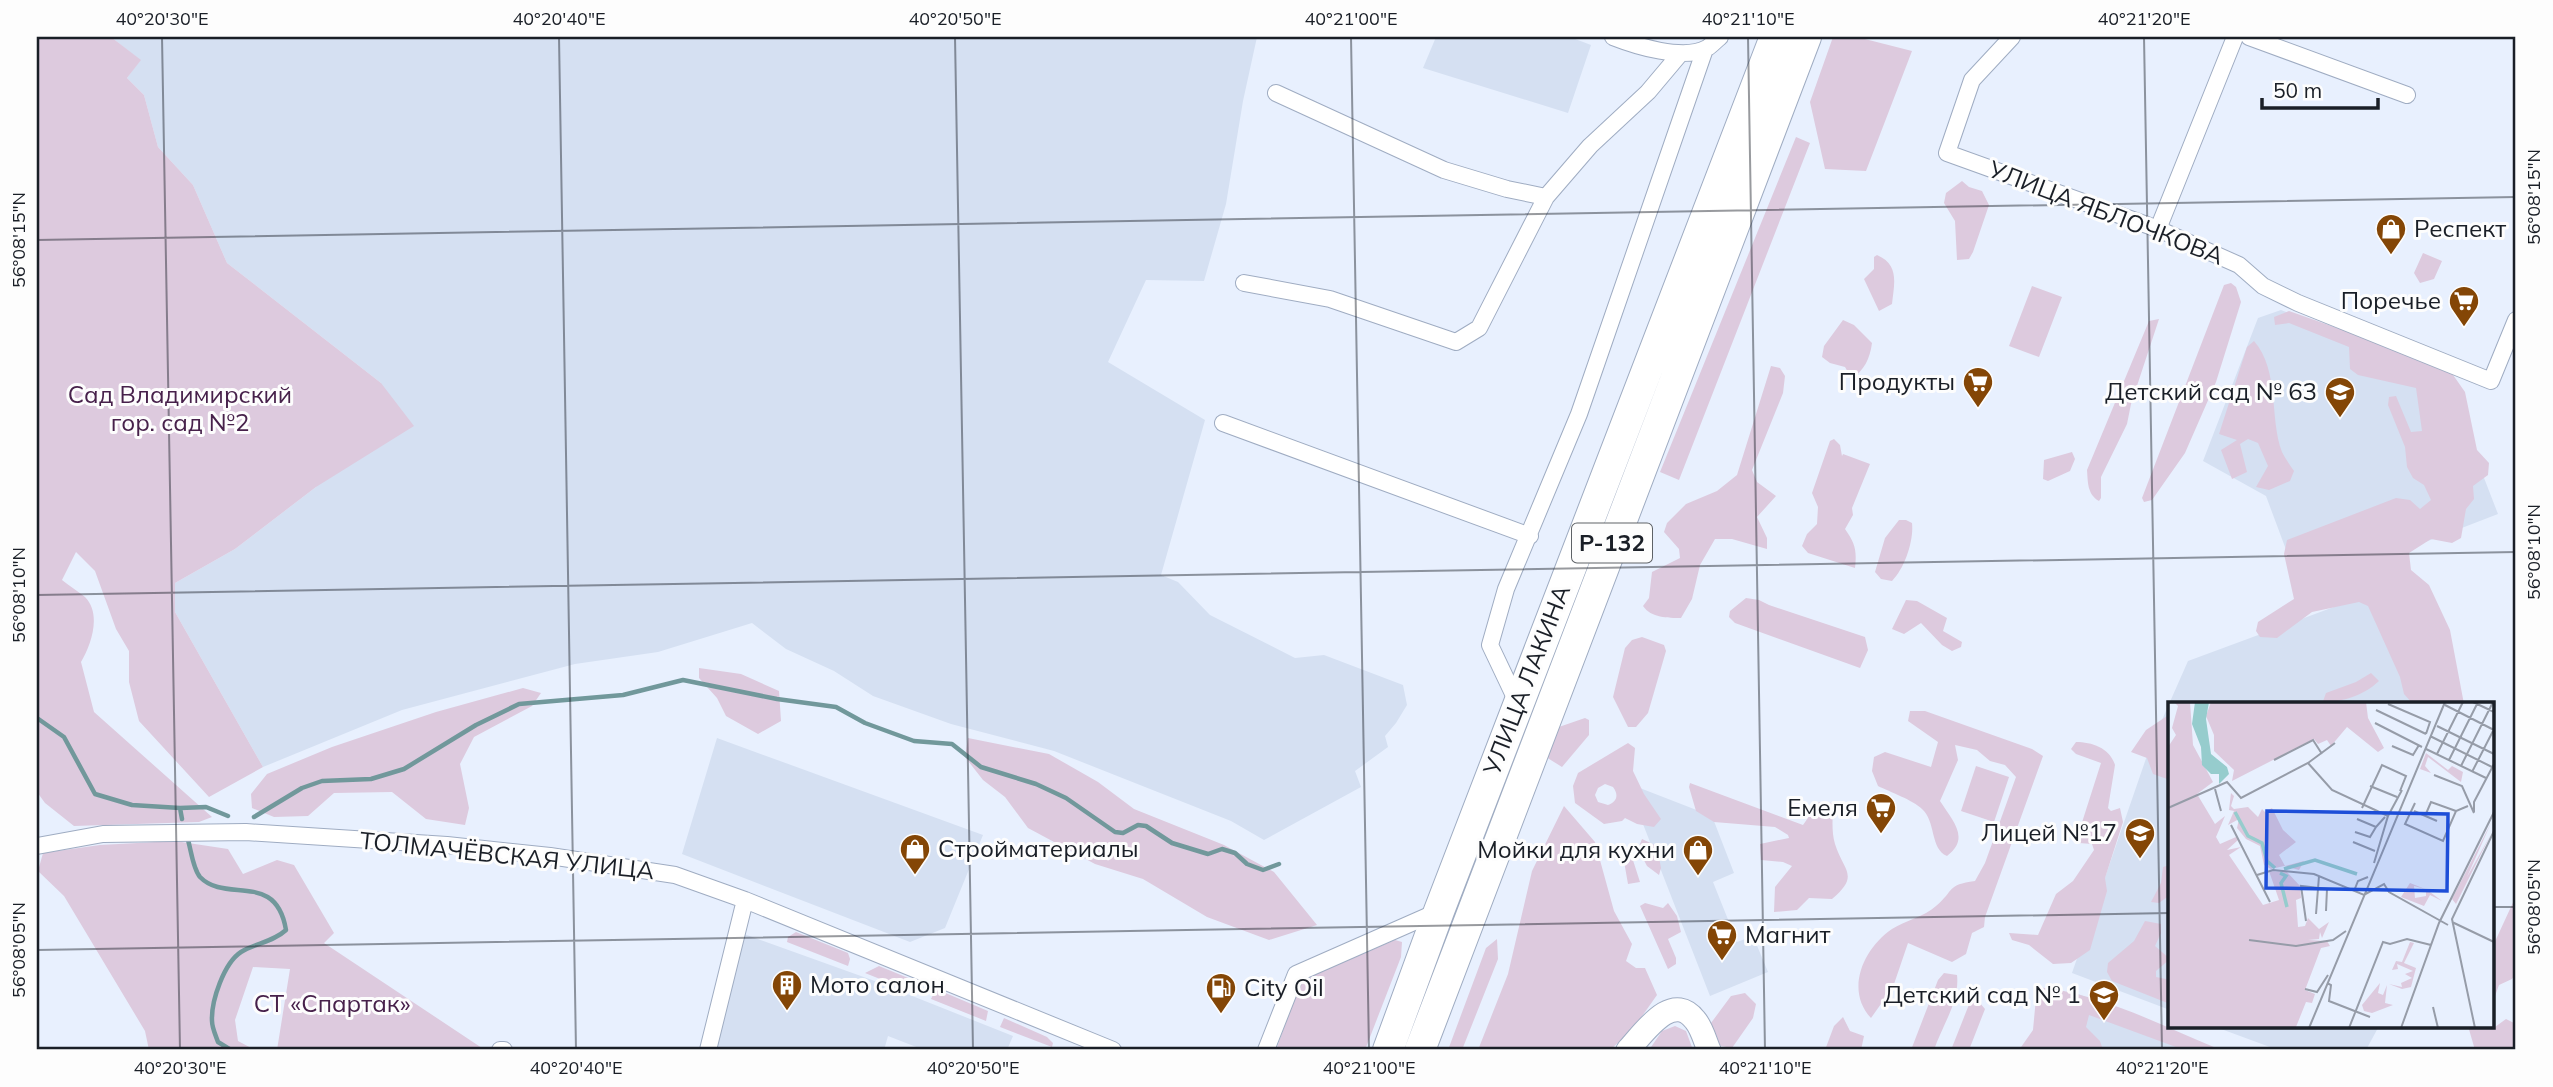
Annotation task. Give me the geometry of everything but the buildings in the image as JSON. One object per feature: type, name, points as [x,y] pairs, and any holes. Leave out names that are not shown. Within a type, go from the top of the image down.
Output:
[{"type":"highway","name":"УЛИЦА ЛАКИНА","points":[[1388,1050],[1775,37]]},
{"type":"highway","name":"УЛИЦА ЛАКИНА","points":[[1420,1050],[1806,37]]},
{"type":"street","points":[[1613,37],[1633,45],[1680,54],[1705,49],[1720,37]]},
{"type":"street","name":"УЛИЦА ЯБЛОЧКОВА","points":[[2012,37],[1972,80],[1947,153],[2158,229],[2239,265],[2263,286],[2298,303],[2491,381],[2516,320]]},
{"type":"street","points":[[2158,229],[2235,37]]},
{"type":"street","points":[[2249,37],[2407,95]]},
{"type":"street","points":[[1518,704],[1490,645],[1506,589],[1579,414],[1705,49]]},
{"type":"street","points":[[1244,283],[1330,299],[1456,342],[1479,328],[1546,197],[1590,146],[1648,92],[1680,54]]},
{"type":"street","points":[[1276,93],[1444,170],[1507,189],[1546,197]]},
{"type":"street","points":[[1223,423],[1530,536]]},
{"type":"street","name":"ТОЛМАЧЁВСКАЯ УЛИЦА","points":[[37,846],[103,834],[246,832],[433,844],[550,856],[675,875],[745,900],[1113,1050]]},
{"type":"street","points":[[708,1050],[745,900]]},
{"type":"street","points":[[1266,1050],[1296,974],[1439,911]]},
{"type":"street","points":[[1373,1050],[1393,993],[1424,951]]},
{"type":"street","points":[[1628,1050],[1665,1012],[1676,1009],[1688,1013],[1697,1022],[1709,1050]]},
{"type":"shaded area","points":[[111,37],[1257,37],[1226,204],[1204,281],[1146,280],[1108,362],[1205,420],[1161,575],[1178,582],[1210,615],[1295,658],[1324,655],[1403,685],[1407,705],[1385,736],[1388,747],[1355,771],[1361,787],[1264,840],[1231,821],[1054,751],[951,724],[873,696],[834,671],[786,649],[752,623],[658,652],[575,664],[402,710],[263,767],[175,612],[175,583],[235,549],[316,487],[381,383],[227,263],[193,185],[158,147],[144,95],[127,78],[140,60]]},
{"type":"shaded area","points":[[1436,37],[1570,37],[1591,45],[1568,113],[1423,68]]},
{"type":"shaded area","name":"Детский сад № 63","points":[[2281,310],[2445,377],[2498,514],[2301,590],[2266,496],[2203,461],[2258,318]]},
{"type":"shaded area","name":"Лицей №17","points":[[2393,585],[2452,702],[2170,702],[2188,661]]},
{"type":"shaded area","name":"Лицей №17","points":[[2168,706],[2168,1009],[2072,973],[2150,747]]},
{"type":"shaded area","points":[[717,738],[983,835],[945,928],[910,942],[682,854]]},
{"type":"shaded area","points":[[1627,783],[1712,816],[1734,873],[1713,882],[1737,942],[1753,936],[1768,972],[1710,996]]},
{"type":"shaded area","points":[[744,934],[872,980],[1013,1036],[1007,1050],[924,1050],[888,1036],[884,1050],[715,1050]]},
{"type":"shaded area","name":"Детский сад № 1","points":[[2076,993],[2213,1050],[2051,1050]]},
{"type":"shaded area","points":[[2218,1028],[2378,1028],[2366,1050],[2278,1050]]},
{"type":"green space","name":"Сад Владимирский гор. сад №2","points":[[37,37],[111,37],[141,60],[127,78],[144,95],[158,147],[193,185],[227,263],[381,383],[414,426],[316,487],[235,549],[175,583],[175,612],[263,767],[209,797],[139,721],[129,682],[129,651],[116,629],[95,571],[76,552],[62,580],[85,597],[93,612],[93,630],[81,662],[94,712],[212,817],[199,822],[74,826],[45,803],[37,792]]},
{"type":"green space","points":[[1833,37],[1857,37],[1912,51],[1866,171],[1825,169],[1810,102]]},
{"type":"green space","points":[[1796,137],[1810,143],[1679,480],[1660,472]]},
{"type":"green space","points":[[1962,181],[1969,187],[1982,191],[1989,205],[1969,259],[1957,260],[1955,221],[1944,203],[1946,193]]},
{"type":"green space","points":[[2423,253],[2442,261],[2434,279],[2420,283],[2414,273]]},
{"type":"green space","points":[[1877,255],[1889,264],[1894,276],[1892,304],[1879,311],[1864,279],[1874,269],[1874,257]]},
{"type":"green space","points":[[2231,283],[2236,287],[2241,302],[2216,382],[2185,453],[2152,500],[2144,502],[2142,498],[2224,285]]},
{"type":"green space","points":[[2032,286],[2062,297],[2039,357],[2009,346]]},
{"type":"green space","points":[[2289,311],[2425,359],[2451,372],[2465,392],[2477,450],[2489,463],[2488,475],[2473,486],[2474,499],[2466,509],[2461,538],[2452,543],[2431,539],[2409,553],[2411,570],[2429,585],[2450,630],[2464,702],[2411,702],[2404,694],[2400,677],[2368,606],[2359,602],[2312,612],[2277,638],[2260,637],[2256,631],[2258,622],[2294,599],[2284,554],[2287,540],[2396,498],[2410,500],[2420,509],[2431,500],[2424,485],[2413,478],[2407,467],[2405,447],[2388,405],[2389,397],[2396,396],[2411,432],[2422,431],[2416,388],[2358,375],[2350,369],[2349,347],[2289,323],[2275,325],[2274,317]]},
{"type":"green space","points":[[2159,319],[2127,424],[2101,477],[2099,501],[2090,491],[2087,470],[2149,321]]},
{"type":"green space","points":[[1843,320],[1854,325],[1872,343],[1866,364],[1852,379],[1845,367],[1830,363],[1822,357],[1824,346]]},
{"type":"green space","points":[[2254,341],[2268,366],[2278,439],[2282,452],[2294,471],[2290,481],[2269,490],[2256,487],[2268,466],[2258,443],[2248,439],[2240,444],[2247,472],[2232,479],[2221,450],[2237,440],[2219,434],[2247,347]]},
{"type":"green space","points":[[1771,366],[1780,368],[1785,376],[1783,393],[1752,470],[1757,482],[1776,496],[1757,517],[1767,538],[1767,549],[1732,539],[1715,539],[1700,565],[1692,599],[1681,618],[1650,613],[1643,606],[1649,598],[1652,572],[1680,558],[1679,549],[1664,532],[1667,523],[1686,504],[1717,491],[1737,475]]},
{"type":"green space","points":[[1834,439],[1840,445],[1842,456],[1843,454],[1870,464],[1852,508],[1853,515],[1845,529],[1854,547],[1855,568],[1808,553],[1802,546],[1807,534],[1817,524],[1818,507],[1812,493],[1830,441]]},
{"type":"green space","points":[[2072,452],[2075,459],[2070,471],[2048,481],[2043,479],[2044,460]]},
{"type":"green space","points":[[1899,520],[1912,523],[1908,554],[1892,581],[1881,579],[1875,572],[1885,538]]},
{"type":"green space","points":[[1746,598],[1759,600],[1865,637],[1868,650],[1860,668],[1735,623],[1729,617],[1730,611]]},
{"type":"green space","points":[[1906,600],[1917,601],[1947,618],[1943,631],[1962,642],[1961,647],[1952,651],[1942,645],[1921,623],[1904,634],[1892,629]]},
{"type":"green space","points":[[1642,637],[1664,645],[1666,651],[1648,713],[1636,727],[1628,727],[1613,697],[1625,648],[1632,640]]},
{"type":"green space","points":[[699,668],[741,674],[779,691],[781,721],[758,734],[726,716],[717,698],[699,678]]},
{"type":"green space","points":[[2371,673],[2379,681],[2359,694],[2323,702],[2326,693],[2356,682]]},
{"type":"green space","points":[[523,688],[541,693],[532,706],[474,737],[460,764],[469,808],[465,825],[426,819],[392,792],[334,793],[308,816],[274,817],[252,808],[251,794],[267,774],[332,747],[436,712]]},
{"type":"green space","points":[[1910,711],[1925,711],[2032,749],[2043,756],[1985,917],[1984,927],[1972,933],[1966,954],[1952,962],[1908,943],[1893,987],[1871,1018],[1863,1007],[1859,983],[1861,970],[1873,947],[1892,929],[1931,910],[1955,886],[1975,881],[1985,863],[2016,777],[2005,765],[1990,761],[1977,750],[1955,745],[1958,760],[1940,801],[1954,822],[1958,836],[1958,842],[1947,856],[1938,847],[1929,820],[1922,809],[1878,786],[1872,771],[1874,757],[1885,752],[1931,767],[1938,742],[1908,721]]},
{"type":"green space","points":[[2168,715],[2168,779],[2153,774],[2147,758],[2131,752],[2146,730]]},
{"type":"green space","points":[[1585,718],[1589,720],[1589,735],[1562,767],[1546,757],[1556,728]]},
{"type":"green space","points":[[968,738],[1049,754],[1098,782],[1134,809],[1224,845],[1274,872],[1317,925],[1269,940],[1207,917],[1143,879],[1095,864],[1028,828],[1005,797],[983,780],[965,757]]},
{"type":"green space","points":[[2076,742],[2100,747],[2113,759],[2115,765],[2108,808],[2111,811],[2120,808],[2123,822],[2105,878],[2107,891],[2090,950],[2071,963],[2053,964],[2029,945],[2012,940],[2009,933],[2038,935],[2056,894],[2073,881],[2094,850],[2092,844],[2079,843],[2077,838],[2101,763],[2076,754],[2071,749]]},
{"type":"green space","points":[[1628,743],[1635,748],[1633,771],[1661,819],[1654,827],[1637,824],[1625,818],[1604,824],[1575,803],[1573,786],[1578,773]],"holes":[[[1605,784],[1613,787],[1615,800],[1608,805],[1598,802],[1595,795],[1598,788]]]},
{"type":"green space","points":[[1976,766],[2009,777],[1994,822],[1961,811]]},
{"type":"green space","points":[[1690,783],[1803,825],[1819,802],[1833,803],[1834,839],[1847,873],[1846,884],[1832,899],[1809,898],[1797,910],[1774,912],[1775,887],[1792,866],[1783,862],[1761,860],[1760,844],[1789,838],[1788,835],[1775,827],[1714,822],[1696,811]]},
{"type":"green space","points":[[1564,806],[1595,842],[1614,911],[1632,944],[1626,961],[1636,968],[1645,968],[1657,995],[1633,1029],[1610,1050],[1478,1050],[1508,974],[1532,871]]},
{"type":"green space","points":[[1642,839],[1657,846],[1661,868],[1659,875],[1647,866],[1638,849]]},
{"type":"green space","name":"СТ «Спартак»","points":[[175,841],[228,849],[243,874],[277,860],[294,865],[334,933],[324,943],[485,1050],[277,1050],[290,969],[253,967],[235,1020],[238,1041],[255,1050],[149,1050],[145,1031],[64,896],[38,871],[43,853],[100,845]]},
{"type":"green space","points":[[1622,850],[1631,854],[1640,882],[1628,884]]},
{"type":"green space","points":[[2168,866],[2168,896],[2159,903],[2151,902],[2161,883],[2163,867]]},
{"type":"green space","points":[[2516,896],[2516,973],[2512,979],[2499,985],[2494,996],[2494,944]]},
{"type":"green space","points":[[1645,903],[1663,908],[1668,903],[1677,916],[1681,932],[1668,939],[1676,964],[1668,969],[1640,906]]},
{"type":"green space","points":[[2145,921],[2161,924],[2161,933],[2155,946],[2168,957],[2168,961],[2156,971],[2156,977],[2168,980],[2168,1003],[2112,981],[2107,972],[2108,963],[2134,941]]},
{"type":"green space","points":[[796,932],[848,953],[848,966],[787,942],[788,937]]},
{"type":"green space","points":[[1497,939],[1498,959],[1462,1050],[1448,1050],[1486,948]]},
{"type":"green space","points":[[1395,940],[1402,942],[1401,957],[1365,1050],[1276,1050],[1299,986],[1315,974]]},
{"type":"green space","points":[[879,966],[923,984],[920,995],[865,973]]},
{"type":"green space","points":[[1944,973],[1957,975],[1956,994],[1934,1050],[1911,1050],[1938,980]]},
{"type":"green space","points":[[2037,987],[2061,990],[2108,1003],[2221,1050],[2184,1050],[2089,1015],[2086,1027],[2100,1041],[2103,1050],[2019,1050],[2033,1030]]},
{"type":"green space","points":[[936,989],[988,1011],[986,1021],[931,999]]},
{"type":"green space","points":[[1745,993],[1756,1004],[1753,1018],[1732,1048],[1721,1046],[1710,1034],[1711,1023],[1731,996]]},
{"type":"green space","points":[[1970,1002],[1979,1002],[1985,1009],[1969,1050],[1951,1050]]},
{"type":"green space","points":[[1843,1017],[1850,1031],[1864,1036],[1861,1050],[1825,1050],[1834,1026]]},
{"type":"green space","points":[[1004,1018],[1047,1037],[1053,1043],[1052,1047],[1000,1027]]},
{"type":"green space","points":[[2506,1019],[2516,1024],[2516,1046],[2512,1050],[2475,1050],[2469,1028],[2495,1027]]},
{"type":"green space","points":[[1675,1026],[1686,1031],[1693,1050],[1649,1050],[1662,1031]]},
{"type":"waterway","points":[[254,817],[302,788],[322,781],[371,779],[404,769],[476,725],[519,704],[623,695],[683,680],[777,699],[836,707],[865,723],[914,741],[952,744],[981,767],[1036,784],[1066,798],[1115,832],[1123,833],[1138,825],[1146,826],[1172,843],[1208,854],[1222,849],[1235,853],[1247,864],[1263,870],[1279,864]]},
{"type":"waterway","points":[[37,718],[64,737],[95,794],[132,805],[180,808],[182,819]]},
{"type":"waterway","points":[[180,808],[206,807],[228,816]]},
{"type":"waterway","points":[[188,840],[200,877],[211,885],[249,891],[272,900],[280,912],[286,930],[241,952],[224,973],[214,1003],[212,1024],[218,1042],[231,1050]]},
{"type":"place","name":"Респект","points":[[2391,256]]},
{"type":"place","name":"Поречье","points":[[2464,328]]},
{"type":"place","name":"Продукты","points":[[1978,409]]},
{"type":"place","name":"Детский сад № 63","points":[[2340,419]]},
{"type":"place","name":"Емеля","points":[[1881,835]]},
{"type":"place","name":"Лицей №17","points":[[2140,860]]},
{"type":"place","name":"Стройматериалы","points":[[915,876]]},
{"type":"place","name":"Мойки для кухни","points":[[1698,877]]},
{"type":"place","name":"Магнит","points":[[1722,962]]},
{"type":"place","name":"Мото салон","points":[[787,1012]]},
{"type":"place","name":"City Oil","points":[[1221,1015]]},
{"type":"place","name":"Детский сад № 1","points":[[2104,1022]]}]
